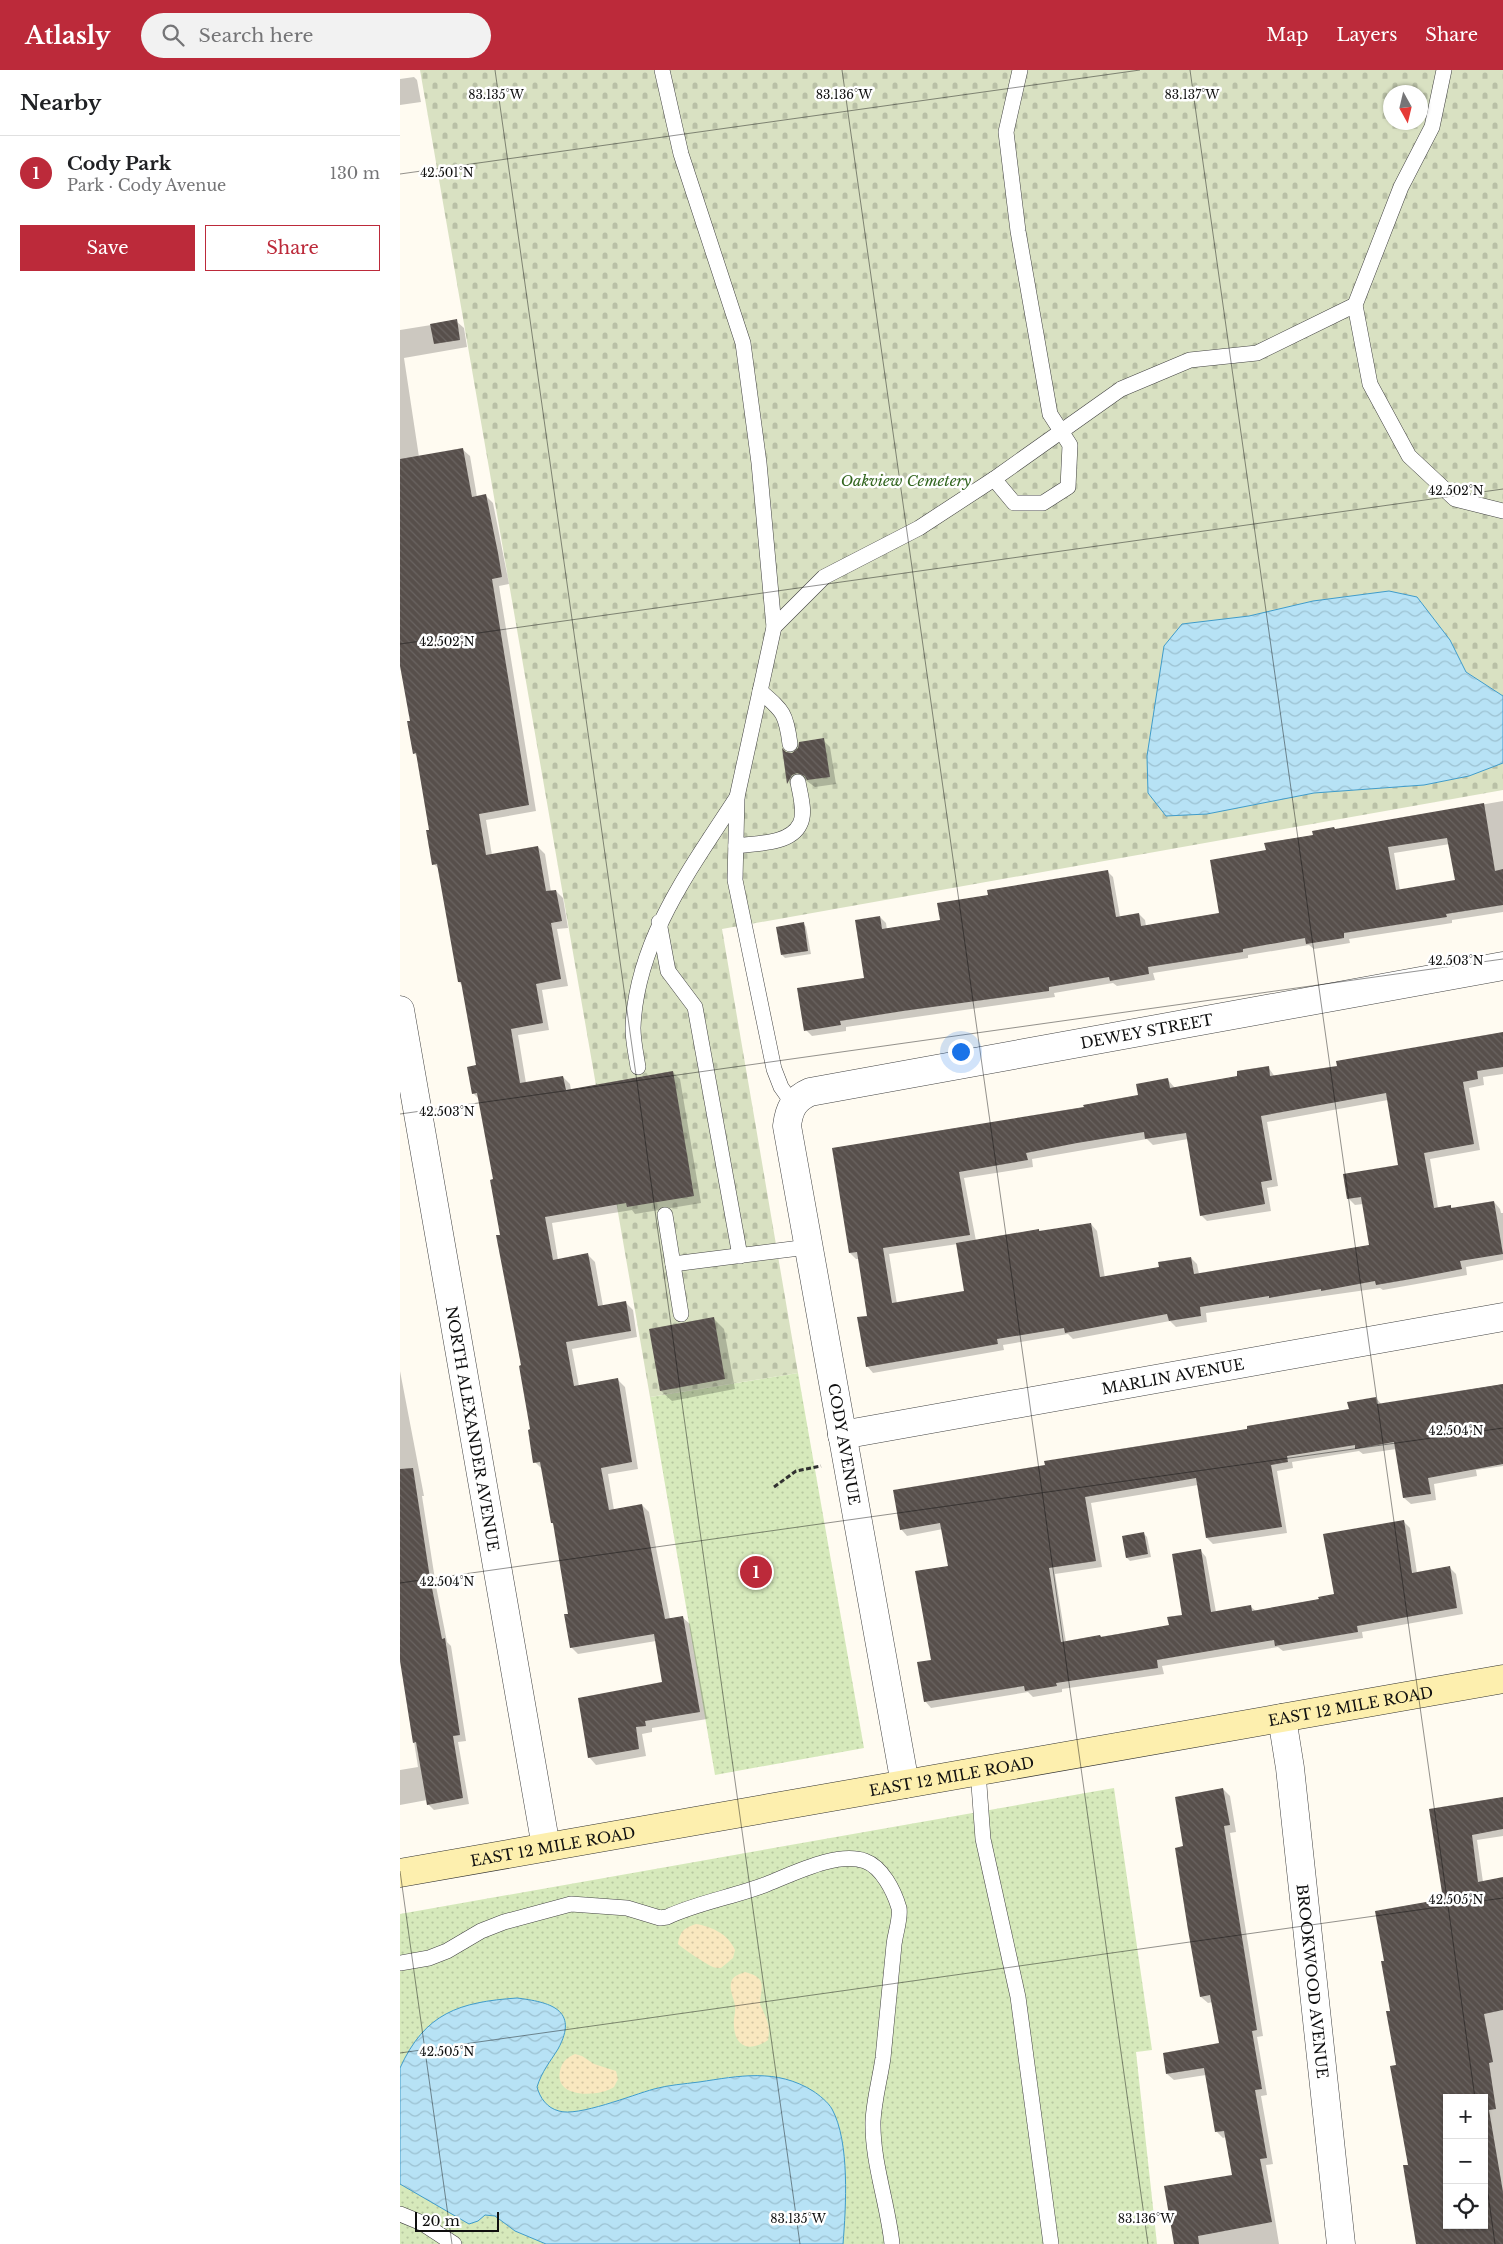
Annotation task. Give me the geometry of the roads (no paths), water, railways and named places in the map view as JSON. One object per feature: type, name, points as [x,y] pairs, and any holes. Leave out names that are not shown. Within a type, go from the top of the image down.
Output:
[{"type":"main road","name":"EAST 12 MILE ROAD","points":[[400,1872],[1503,1679]]},
{"type":"street","name":"DEWEY STREET","points":[[793,1104],[801,1096],[810,1092],[1503,966]]},
{"type":"street","name":"NORTH ALEXANDER AVENUE","points":[[400,1010],[546,1847]]},
{"type":"street","name":"CODY AVENUE","points":[[793,1104],[788,1114],[786,1126],[905,1784]]},
{"type":"street","name":"MARLIN AVENUE","points":[[842,1435],[1503,1317]]},
{"type":"street","name":"BROOKWOOD AVENUE","points":[[1282,1718],[1291,1778],[1341,2244]]},
{"type":"lane","points":[[662,70],[680,154],[743,343],[759,463],[774,627],[737,797],[735,880],[774,1068],[781,1087],[793,1104]]},
{"type":"lane","points":[[994,479],[1014,504],[1043,503],[1068,488],[1070,445],[1050,414],[1018,231],[1006,132],[1020,70]]},
{"type":"lane","points":[[1444,70],[1432,127],[1401,187],[1355,305],[1370,384],[1409,456],[1456,499],[1503,511]]},
{"type":"lane","points":[[774,627],[824,577],[919,528],[994,479],[1121,389],[1190,360],[1257,353],[1355,305]]},
{"type":"lane","points":[[760,691],[782,709],[787,724],[790,744]]},
{"type":"lane","points":[[736,846],[770,842],[792,834],[801,824],[802,809],[798,782]]},
{"type":"lane","points":[[638,1067],[633,1030],[638,982],[659,922],[737,797]]},
{"type":"lane","points":[[659,922],[668,971],[695,1007],[740,1256]]},
{"type":"lane","points":[[665,1215],[681,1314]]},
{"type":"lane","points":[[673,1264],[808,1247]]},
{"type":"lane","points":[[978,1771],[983,1839],[1018,1997],[1051,2244]]},
{"type":"lane","points":[[400,1963],[428,1958],[447,1951],[481,1930],[504,1922],[571,1904],[627,1908],[660,1918],[667,1918],[707,1902],[765,1885],[810,1867],[846,1859],[864,1860],[877,1867],[891,1888],[900,1910],[873,2124],[875,2152],[892,2244]]},
{"type":"lane","points":[[400,2214],[422,2223],[454,2244]]},
{"type":"water","points":[[1389,591],[1417,597],[1450,640],[1466,672],[1503,696],[1503,763],[1469,776],[1424,785],[1314,793],[1207,814],[1166,816],[1148,793],[1147,756],[1164,646],[1182,624],[1249,616],[1313,601]]},
{"type":"water","points":[[517,1998],[550,2005],[563,2016],[565,2025],[564,2035],[537,2087],[545,2102],[551,2108],[559,2111],[579,2111],[592,2108],[665,2086],[743,2076],[771,2076],[785,2079],[813,2091],[826,2101],[832,2109],[842,2139],[845,2175],[843,2244],[546,2244],[515,2231],[495,2216],[485,2215],[478,2221],[469,2224],[400,2184],[400,2068],[410,2049],[421,2034],[446,2014],[461,2007],[478,2003]]},
{"type":"place","name":"Cody Park","points":[[756,1572]]},
{"type":"park label","name":"Oakview Cemetery","points":[[906,480]]}]
